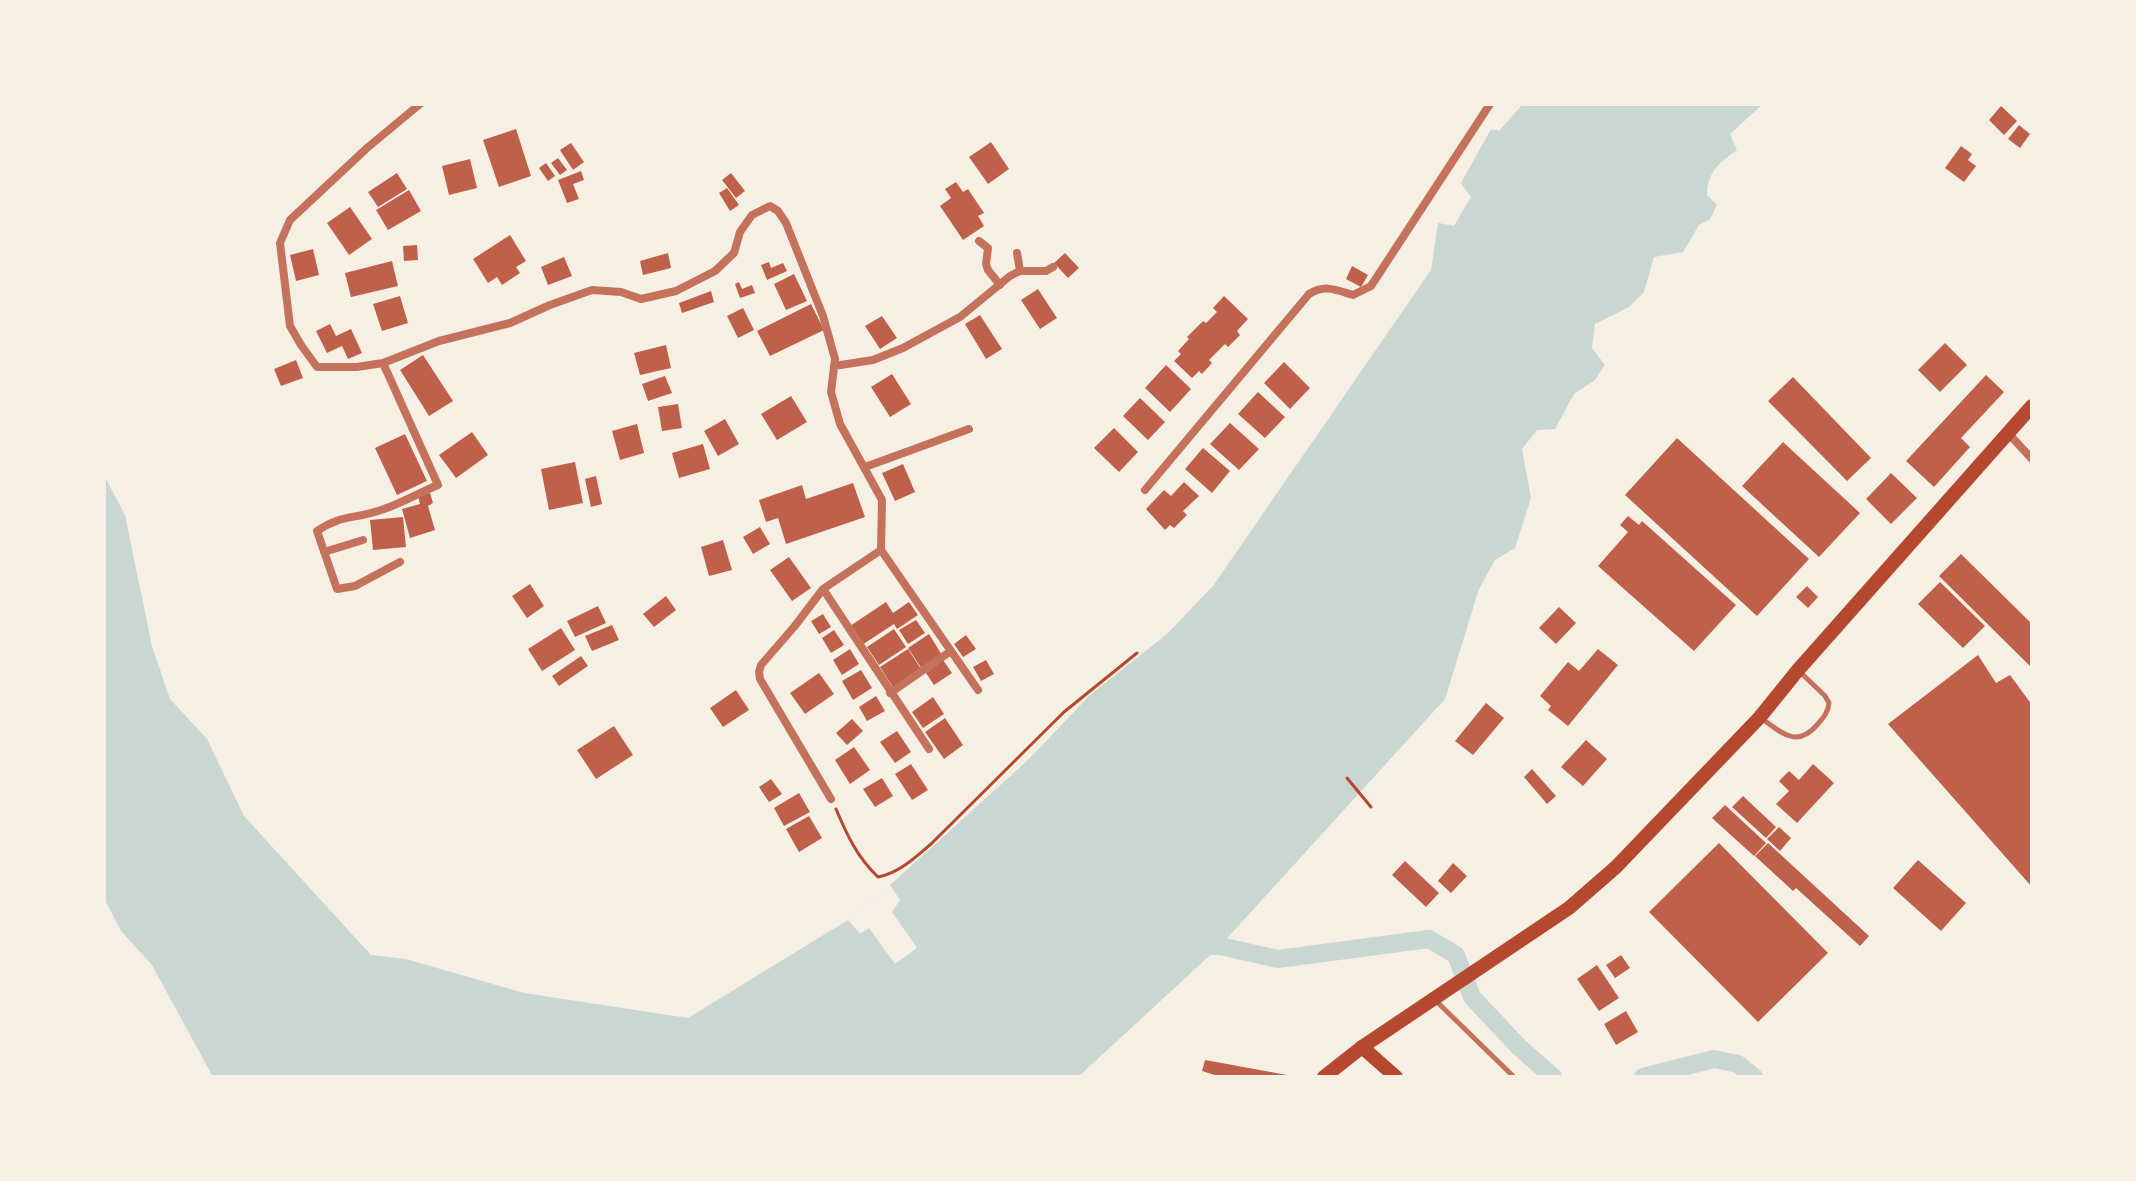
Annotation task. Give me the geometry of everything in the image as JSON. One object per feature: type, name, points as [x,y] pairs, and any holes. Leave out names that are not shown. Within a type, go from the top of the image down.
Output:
[{"type":"main road","points":[[1324,1077],[1362,1047],[1569,908],[1616,867],[1760,717],[2032,406]]},
{"type":"main road","points":[[1362,1047],[1396,1077]]},
{"type":"street","points":[[420,104],[367,148],[290,220],[280,243],[290,326],[317,367],[357,367],[383,363],[439,341],[510,323],[592,290],[621,292],[641,299],[676,291],[715,271],[734,253],[740,232],[752,215],[770,206],[786,223],[823,316],[835,359],[831,392],[840,424],[882,500],[881,550],[978,690]]},
{"type":"street","points":[[1145,490],[1309,294],[1327,287],[1353,295],[1371,286],[1490,104]]},
{"type":"street","points":[[979,241],[988,248],[986,264],[1000,285]]},
{"type":"street","points":[[1017,253],[1020,271]]},
{"type":"street","points":[[834,366],[873,360],[903,348],[960,317],[1010,276],[1020,271],[1037,272],[1053,267]]},
{"type":"street","points":[[383,363],[438,485],[379,511],[345,517],[317,531],[337,589],[355,586],[400,562]]},
{"type":"street","points":[[865,467],[969,429]]},
{"type":"street","points":[[2008,433],[2032,459]]},
{"type":"street","points":[[324,552],[363,540]]},
{"type":"street","points":[[831,799],[760,679],[759,672],[761,665],[823,589],[881,550]]},
{"type":"street","points":[[823,589],[929,749]]},
{"type":"street","points":[[890,693],[951,651]]},
{"type":"lane","points":[[1760,717],[1787,736],[1797,738],[1809,735],[1828,713],[1829,703],[1825,696],[1798,670]]},
{"type":"lane","points":[[1438,996],[1514,1077]]},
{"type":"path","points":[[831,799],[850,843],[868,867],[878,877],[889,875],[932,843],[1064,712],[1137,653]]},
{"type":"path","points":[[1347,778],[1371,807]]},
{"type":"shaded area","points":[[1523,104],[1763,104],[1730,134],[1737,150],[1719,164],[1709,180],[1707,195],[1717,205],[1710,219],[1699,225],[1683,252],[1654,257],[1644,292],[1629,307],[1595,324],[1592,348],[1605,365],[1595,380],[1574,394],[1555,429],[1537,430],[1522,449],[1531,498],[1515,548],[1495,560],[1479,589],[1445,699],[1220,946],[1078,1077],[213,1077],[152,965],[121,931],[104,898],[104,475],[125,515],[152,646],[170,699],[207,739],[244,816],[371,955],[406,959],[524,993],[688,1018],[848,920],[1029,759],[1090,695],[1167,634],[1213,586],[1431,270],[1438,223],[1454,226],[1471,197],[1461,183],[1491,129],[1499,131]]},
{"type":"pier","points":[[890,885],[900,900],[892,912],[917,948],[895,964],[869,928],[860,934],[848,920]]},
{"type":"building","points":[[2001,106],[2017,121],[2004,135],[1989,120]]},
{"type":"building","points":[[2019,125],[2030,134],[2020,148],[2008,139]]},
{"type":"building","points":[[516,129],[531,176],[499,187],[483,140]]},
{"type":"building","points":[[991,142],[1009,169],[988,184],[969,157]]},
{"type":"building","points":[[571,143],[584,162],[573,170],[560,150]]},
{"type":"building","points":[[1961,146],[1972,154],[1968,160],[1976,166],[1964,182],[1945,168]]},
{"type":"building","points":[[558,158],[567,170],[560,175],[551,163]]},
{"type":"building","points":[[470,159],[477,188],[449,195],[442,166]]},
{"type":"building","points":[[546,163],[555,176],[548,181],[539,168]]},
{"type":"building","points":[[581,171],[584,180],[573,184],[579,199],[567,203],[558,180]]},
{"type":"building","points":[[397,173],[407,189],[378,207],[368,192]]},
{"type":"building","points":[[731,173],[745,191],[736,198],[722,180]]},
{"type":"building","points":[[956,182],[963,192],[968,189],[984,213],[978,216],[984,226],[963,240],[940,206],[951,198],[945,189]]},
{"type":"building","points":[[727,188],[739,205],[730,211],[719,193]]},
{"type":"building","points":[[409,190],[421,211],[388,230],[376,210]]},
{"type":"building","points":[[350,207],[372,239],[349,255],[327,223]]},
{"type":"building","points":[[510,235],[526,261],[516,267],[520,273],[502,285],[497,277],[488,283],[473,259]]},
{"type":"building","points":[[417,245],[418,260],[404,261],[403,246]]},
{"type":"building","points":[[313,249],[319,275],[296,281],[290,255]]},
{"type":"building","points":[[668,253],[671,268],[643,275],[640,261]]},
{"type":"building","points":[[1065,253],[1079,268],[1068,278],[1054,263]]},
{"type":"building","points":[[564,257],[572,276],[548,285],[541,267]]},
{"type":"building","points":[[392,261],[398,286],[351,297],[345,273]]},
{"type":"building","points":[[769,262],[771,268],[783,263],[787,271],[767,280],[761,265]]},
{"type":"building","points":[[1352,266],[1368,275],[1361,287],[1346,279]]},
{"type":"building","points":[[794,274],[807,301],[786,310],[774,284]]},
{"type":"building","points":[[739,282],[742,289],[752,285],[755,293],[740,298],[735,284]]},
{"type":"building","points":[[1038,289],[1057,318],[1040,329],[1021,300]]},
{"type":"building","points":[[711,291],[714,302],[682,313],[679,303]]},
{"type":"building","points":[[400,296],[408,323],[382,331],[373,304]]},
{"type":"building","points":[[1224,296],[1248,319],[1237,331],[1240,335],[1228,347],[1225,344],[1209,360],[1212,363],[1202,374],[1199,371],[1192,378],[1174,361],[1181,354],[1178,351],[1189,339],[1187,337],[1217,312],[1213,308]]},
{"type":"building","points":[[811,304],[824,330],[770,356],[757,331]]},
{"type":"building","points":[[743,308],[754,330],[738,338],[727,316]]},
{"type":"building","points":[[980,315],[1002,349],[986,359],[965,324]]},
{"type":"building","points":[[882,316],[897,338],[880,349],[865,326]]},
{"type":"building","points":[[330,324],[336,336],[351,329],[362,353],[348,359],[342,346],[327,353],[316,331]]},
{"type":"building","points":[[1945,343],[1967,365],[1940,392],[1918,370]]},
{"type":"building","points":[[666,345],[671,368],[640,375],[634,353]]},
{"type":"building","points":[[423,355],[453,401],[429,416],[400,370]]},
{"type":"building","points":[[296,360],[303,378],[281,386],[274,369]]},
{"type":"building","points":[[1284,362],[1310,388],[1290,409],[1264,383]]},
{"type":"building","points":[[1166,365],[1191,389],[1170,412],[1145,388]]},
{"type":"building","points":[[892,374],[911,404],[890,417],[871,387]]},
{"type":"building","points":[[1986,375],[2004,392],[1961,438],[1970,447],[1934,487],[1906,461]]},
{"type":"building","points":[[665,376],[672,393],[648,401],[642,384]]},
{"type":"building","points":[[1793,377],[1871,458],[1847,481],[1768,401]]},
{"type":"building","points":[[1258,392],[1285,417],[1265,438],[1238,414]]},
{"type":"building","points":[[791,396],[807,422],[777,440],[761,414]]},
{"type":"building","points":[[1140,398],[1165,422],[1148,440],[1123,416]]},
{"type":"building","points":[[678,404],[682,428],[662,431],[658,407]]},
{"type":"building","points":[[725,419],[739,444],[718,456],[704,431]]},
{"type":"building","points":[[1230,423],[1259,449],[1239,470],[1210,444]]},
{"type":"building","points":[[637,424],[644,453],[620,460],[612,431]]},
{"type":"building","points":[[1114,428],[1138,452],[1119,472],[1094,448]]},
{"type":"building","points":[[472,432],[488,455],[456,478],[439,455]]},
{"type":"building","points":[[405,434],[427,481],[397,495],[375,448]]},
{"type":"building","points":[[1677,438],[1809,559],[1757,616],[1625,495]]},
{"type":"building","points":[[1783,442],[1860,513],[1819,557],[1742,486]]},
{"type":"building","points":[[703,444],[710,469],[679,478],[672,453]]},
{"type":"building","points":[[1203,448],[1230,471],[1212,493],[1185,469]]},
{"type":"building","points":[[575,462],[583,503],[549,510],[541,469]]},
{"type":"building","points":[[903,464],[915,492],[895,501],[882,473]]},
{"type":"building","points":[[1891,473],[1917,498],[1891,524],[1866,499]]},
{"type":"building","points":[[596,476],[602,504],[591,507],[585,479]]},
{"type":"building","points":[[1184,482],[1199,496],[1183,511],[1187,515],[1174,528],[1170,525],[1165,530],[1146,509],[1164,490],[1171,496]]},
{"type":"building","points":[[853,483],[865,517],[786,544],[778,518],[766,522],[759,500],[802,485],[806,499]]},
{"type":"building","points":[[430,493],[433,503],[428,506],[435,530],[410,538],[402,509],[420,504],[418,496]]},
{"type":"building","points":[[1628,516],[1639,525],[1642,521],[1736,605],[1694,651],[1598,566],[1628,532],[1620,525]]},
{"type":"building","points":[[403,517],[406,547],[373,550],[370,520]]},
{"type":"building","points":[[760,527],[770,544],[753,554],[743,537]]},
{"type":"building","points":[[723,540],[732,570],[709,576],[701,547]]},
{"type":"building","points":[[1961,554],[2032,624],[2032,668],[1939,576]]},
{"type":"building","points":[[789,557],[811,588],[792,601],[770,570]]},
{"type":"building","points":[[1940,582],[1985,626],[1963,648],[1918,604]]},
{"type":"building","points":[[530,584],[544,606],[527,618],[512,596]]},
{"type":"building","points":[[1807,586],[1818,597],[1808,608],[1796,597]]},
{"type":"building","points":[[666,596],[676,610],[654,627],[643,614]]},
{"type":"building","points":[[886,602],[893,613],[909,602],[918,615],[897,629],[894,624],[862,645],[850,626]]},
{"type":"building","points":[[598,606],[606,623],[575,637],[567,621]]},
{"type":"building","points":[[1559,607],[1576,623],[1556,644],[1539,628]]},
{"type":"building","points":[[823,614],[831,627],[819,634],[811,621]]},
{"type":"building","points":[[916,620],[925,633],[908,644],[899,630]]},
{"type":"building","points":[[612,625],[619,640],[592,651],[585,636]]},
{"type":"building","points":[[561,628],[575,650],[542,671],[528,649]]},
{"type":"building","points":[[894,629],[906,647],[879,665],[867,647]]},
{"type":"building","points":[[834,630],[844,645],[831,653],[822,638]]},
{"type":"building","points":[[929,634],[942,655],[922,669],[908,648]]},
{"type":"building","points":[[966,635],[976,649],[963,657],[954,644]]},
{"type":"building","points":[[850,649],[859,664],[842,675],[833,660]]},
{"type":"building","points":[[908,649],[921,669],[893,687],[880,667]]},
{"type":"building","points":[[1598,649],[1618,665],[1568,726],[1548,710],[1551,706],[1540,696],[1568,662],[1579,671]]},
{"type":"building","points":[[1978,655],[1996,683],[2010,675],[2032,705],[2032,887],[1888,724]]},
{"type":"building","points":[[581,656],[588,666],[559,686],[552,676]]},
{"type":"building","points":[[943,660],[952,673],[934,685],[926,673]]},
{"type":"building","points":[[986,660],[994,674],[981,681],[973,667]]},
{"type":"building","points":[[861,670],[872,688],[853,700],[842,681]]},
{"type":"building","points":[[819,673],[834,694],[805,714],[790,693]]},
{"type":"building","points":[[736,690],[749,710],[723,727],[710,708]]},
{"type":"building","points":[[876,696],[885,711],[867,721],[859,707]]},
{"type":"building","points":[[933,697],[944,714],[923,728],[912,712]]},
{"type":"building","points":[[1486,703],[1504,718],[1473,755],[1455,741]]},
{"type":"building","points":[[945,718],[963,745],[944,759],[925,732]]},
{"type":"building","points":[[852,719],[863,731],[847,745],[836,733]]},
{"type":"building","points":[[614,726],[633,755],[596,779],[577,750]]},
{"type":"building","points":[[897,731],[911,752],[895,763],[880,742]]},
{"type":"building","points":[[1586,740],[1607,759],[1583,786],[1561,767]]},
{"type":"building","points":[[854,747],[870,770],[850,784],[835,760]]},
{"type":"building","points":[[911,764],[928,790],[912,800],[895,774]]},
{"type":"building","points":[[1813,764],[1834,783],[1797,823],[1776,804],[1789,791],[1779,781],[1789,771],[1799,780]]},
{"type":"building","points":[[1532,769],[1556,796],[1547,804],[1524,777]]},
{"type":"building","points":[[882,778],[893,796],[875,807],[863,789]]},
{"type":"building","points":[[771,779],[782,794],[769,802],[759,787]]},
{"type":"building","points":[[799,793],[810,812],[784,826],[774,808]]},
{"type":"building","points":[[1743,796],[1776,827],[1766,838],[1732,807]]},
{"type":"building","points":[[1725,805],[1766,843],[1754,856],[1712,818]]},
{"type":"building","points":[[809,816],[822,838],[799,852],[786,829]]},
{"type":"building","points":[[1779,827],[1791,838],[1780,851],[1767,839]]},
{"type":"building","points":[[1719,843],[1828,953],[1758,1022],[1649,912]]},
{"type":"building","points":[[1768,843],[1869,936],[1860,946],[1755,856]]},
{"type":"building","points":[[1918,860],[1966,903],[1941,931],[1893,888]]},
{"type":"building","points":[[1405,861],[1439,893],[1426,907],[1392,875]]},
{"type":"building","points":[[1453,863],[1467,876],[1451,893],[1438,881]]},
{"type":"building","points":[[1621,955],[1630,968],[1615,978],[1606,965]]},
{"type":"building","points":[[1597,965],[1619,998],[1599,1011],[1577,979]]},
{"type":"building","points":[[1626,1011],[1638,1032],[1616,1045],[1604,1024]]},
{"type":"building","points":[[1205,1060],[1287,1077],[1221,1077],[1202,1071]]},
{"type":"waterway","points":[[1199,939],[1210,946],[1278,959],[1429,939],[1456,955],[1472,997],[1519,1047],[1553,1077]]},
{"type":"waterway","points":[[1643,1077],[1714,1059],[1738,1064],[1754,1077]]}]
